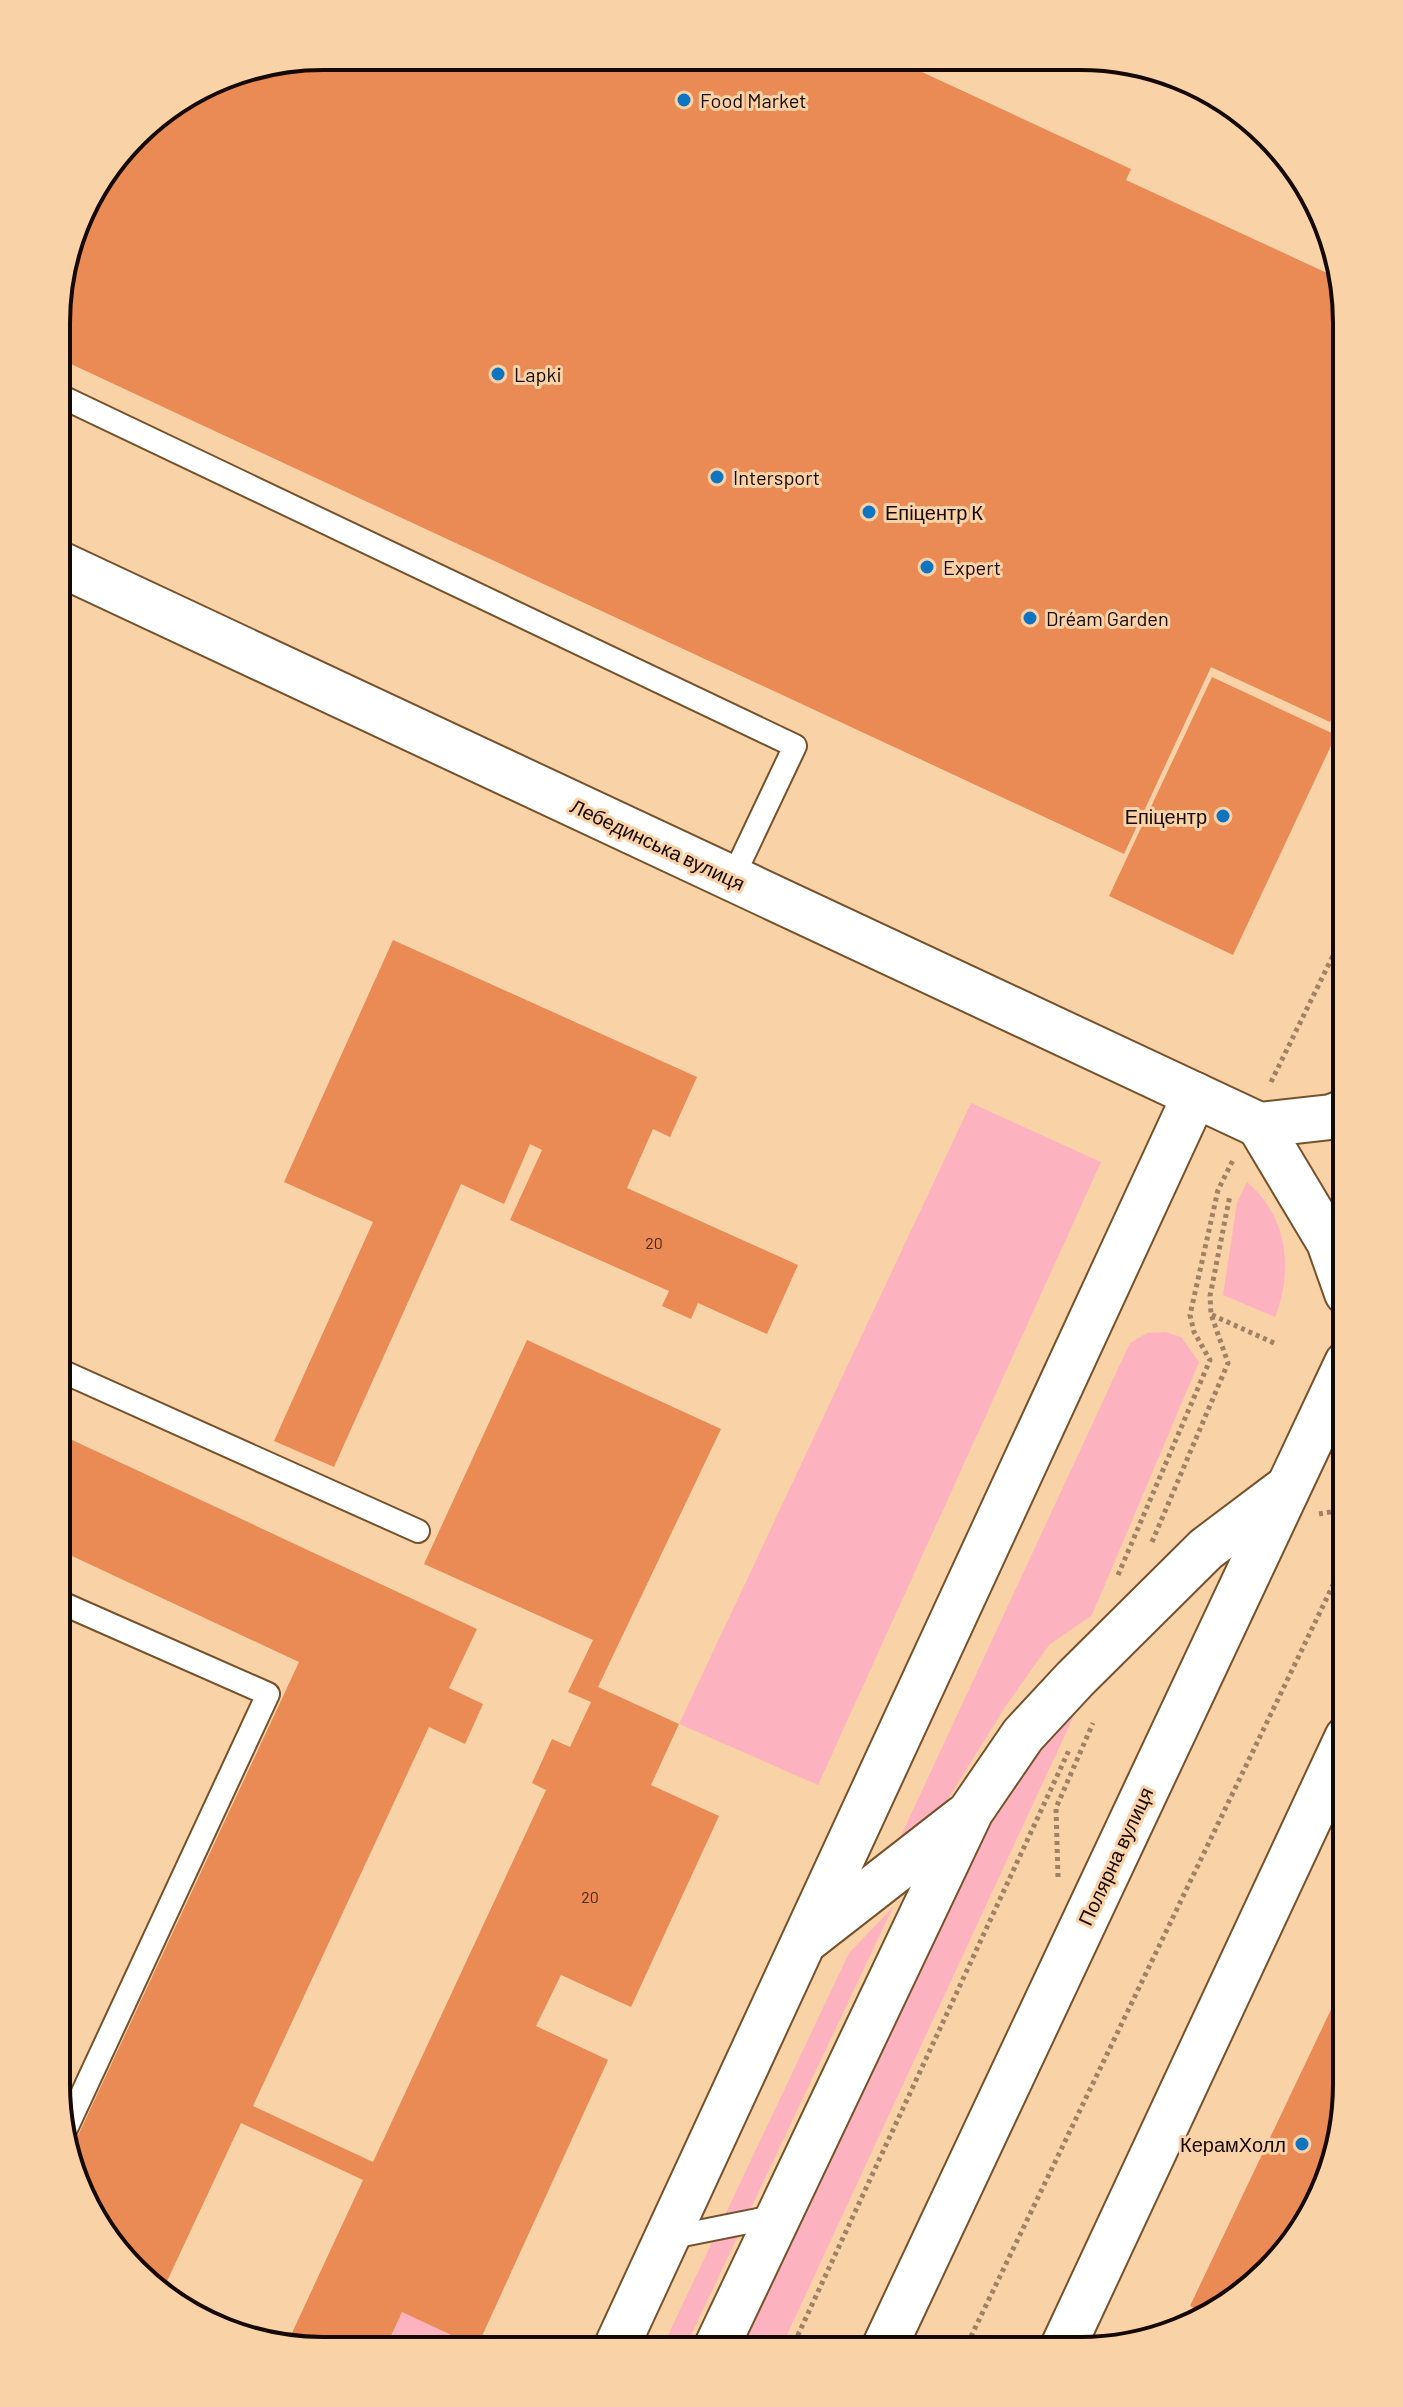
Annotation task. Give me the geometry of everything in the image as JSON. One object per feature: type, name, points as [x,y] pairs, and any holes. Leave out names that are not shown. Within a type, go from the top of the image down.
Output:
[{"type":"street","name":"Лебединська вулиця","points":[[70,569],[1256,1124]]},
{"type":"street","points":[[621,2337],[1195,1095]]},
{"type":"street","points":[[1332,1252],[1256,1124],[1333,1116]]},
{"type":"street","name":"Полярна вулиця","points":[[889,2337],[1332,1394]]},
{"type":"street","points":[[721,2337],[971,1811],[1023,1735],[1094,1660],[1206,1549],[1288,1488]]},
{"type":"street","points":[[1068,2337],[1332,1770]]},
{"type":"street","points":[[801,1944],[971,1811]]},
{"type":"lane","points":[[70,401],[795,746],[732,879]]},
{"type":"lane","points":[[70,1375],[418,1531]]},
{"type":"lane","points":[[70,1607],[268,1694],[73,2114]]},
{"type":"lane","points":[[668,2238],[778,2216]]},
{"type":"path","points":[[1117,1579],[1210,1360],[1194,1332],[1190,1315],[1218,1190],[1256,1124],[1333,958]]},
{"type":"path","points":[[1148,1550],[1228,1363],[1211,1314],[1210,1296],[1230,1195]]},
{"type":"path","points":[[1211,1314],[1274,1343]]},
{"type":"path","points":[[971,2337],[1332,1587]]},
{"type":"path","points":[[1058,1883],[1056,1808],[1099,1708]]},
{"type":"path","points":[[797,2337],[1075,1736]]},
{"type":"shaded area","points":[[971,1103],[1101,1162],[818,1785],[679,1724]]},
{"type":"shaded area","points":[[1247,1182],[1271,1211],[1283,1244],[1284,1280],[1275,1317],[1223,1295],[1237,1203]]},
{"type":"shaded area","points":[[1166,1332],[1181,1337],[1199,1362],[1092,1615],[1049,1645],[1005,1707],[925,1836],[893,1853],[1130,1343],[1147,1333]]},
{"type":"shaded area","points":[[1077,1709],[786,2337],[743,2337],[985,1824],[1023,1769]]},
{"type":"shaded area","points":[[893,1907],[690,2337],[667,2337],[849,1953]]},
{"type":"shaded area","points":[[402,2312],[456,2337],[391,2337]]},
{"type":"building","name":"Епіцентр К","points":[[918,70],[1131,169],[1126,180],[1328,273],[1333,323],[1333,716],[1330,722],[1211,667],[1124,854],[70,364],[72,290],[79,257],[89,226],[113,182],[156,133],[182,113],[226,89],[273,75],[306,71]]},
{"type":"building","name":"Епіцентр","points":[[1212,677],[1333,733],[1333,742],[1233,955],[1109,896]]},
{"type":"building","points":[[393,940],[697,1077],[670,1137],[653,1129],[627,1188],[798,1265],[767,1334],[698,1303],[691,1319],[662,1306],[669,1291],[510,1220],[542,1150],[530,1144],[504,1204],[461,1184],[334,1467],[274,1441],[373,1222],[284,1182]]},
{"type":"building","points":[[527,1340],[721,1429],[598,1687],[679,1724],[651,1785],[719,1816],[631,2007],[561,1975],[536,2026],[608,2060],[482,2337],[456,2337],[402,2312],[391,2337],[291,2335],[363,2180],[241,2123],[167,2282],[133,2251],[113,2225],[83,2166],[76,2139],[299,1662],[70,1555],[70,1439],[477,1629],[449,1688],[483,1704],[465,1744],[429,1727],[253,2106],[373,2162],[546,1790],[532,1783],[552,1739],[570,1747],[591,1702],[568,1692],[593,1640],[424,1564]]},
{"type":"building","name":"КерамХолл","points":[[1332,2007],[1332,2101],[1328,2134],[1320,2166],[1307,2196],[1281,2238],[1259,2263],[1221,2294],[1196,2309],[1190,2306]]},
{"type":"place","name":"Food Market","points":[[684,100]]},
{"type":"place","name":"Lapki","points":[[498,374]]},
{"type":"place","name":"Intersport","points":[[717,477]]},
{"type":"place","name":"Епіцентр К","points":[[869,512]]},
{"type":"place","name":"Expert","points":[[927,567]]},
{"type":"place","name":"Dréam Garden","points":[[1030,618]]},
{"type":"place","name":"Епіцентр","points":[[1223,816]]},
{"type":"place","name":"КерамХолл","points":[[1302,2144]]}]
